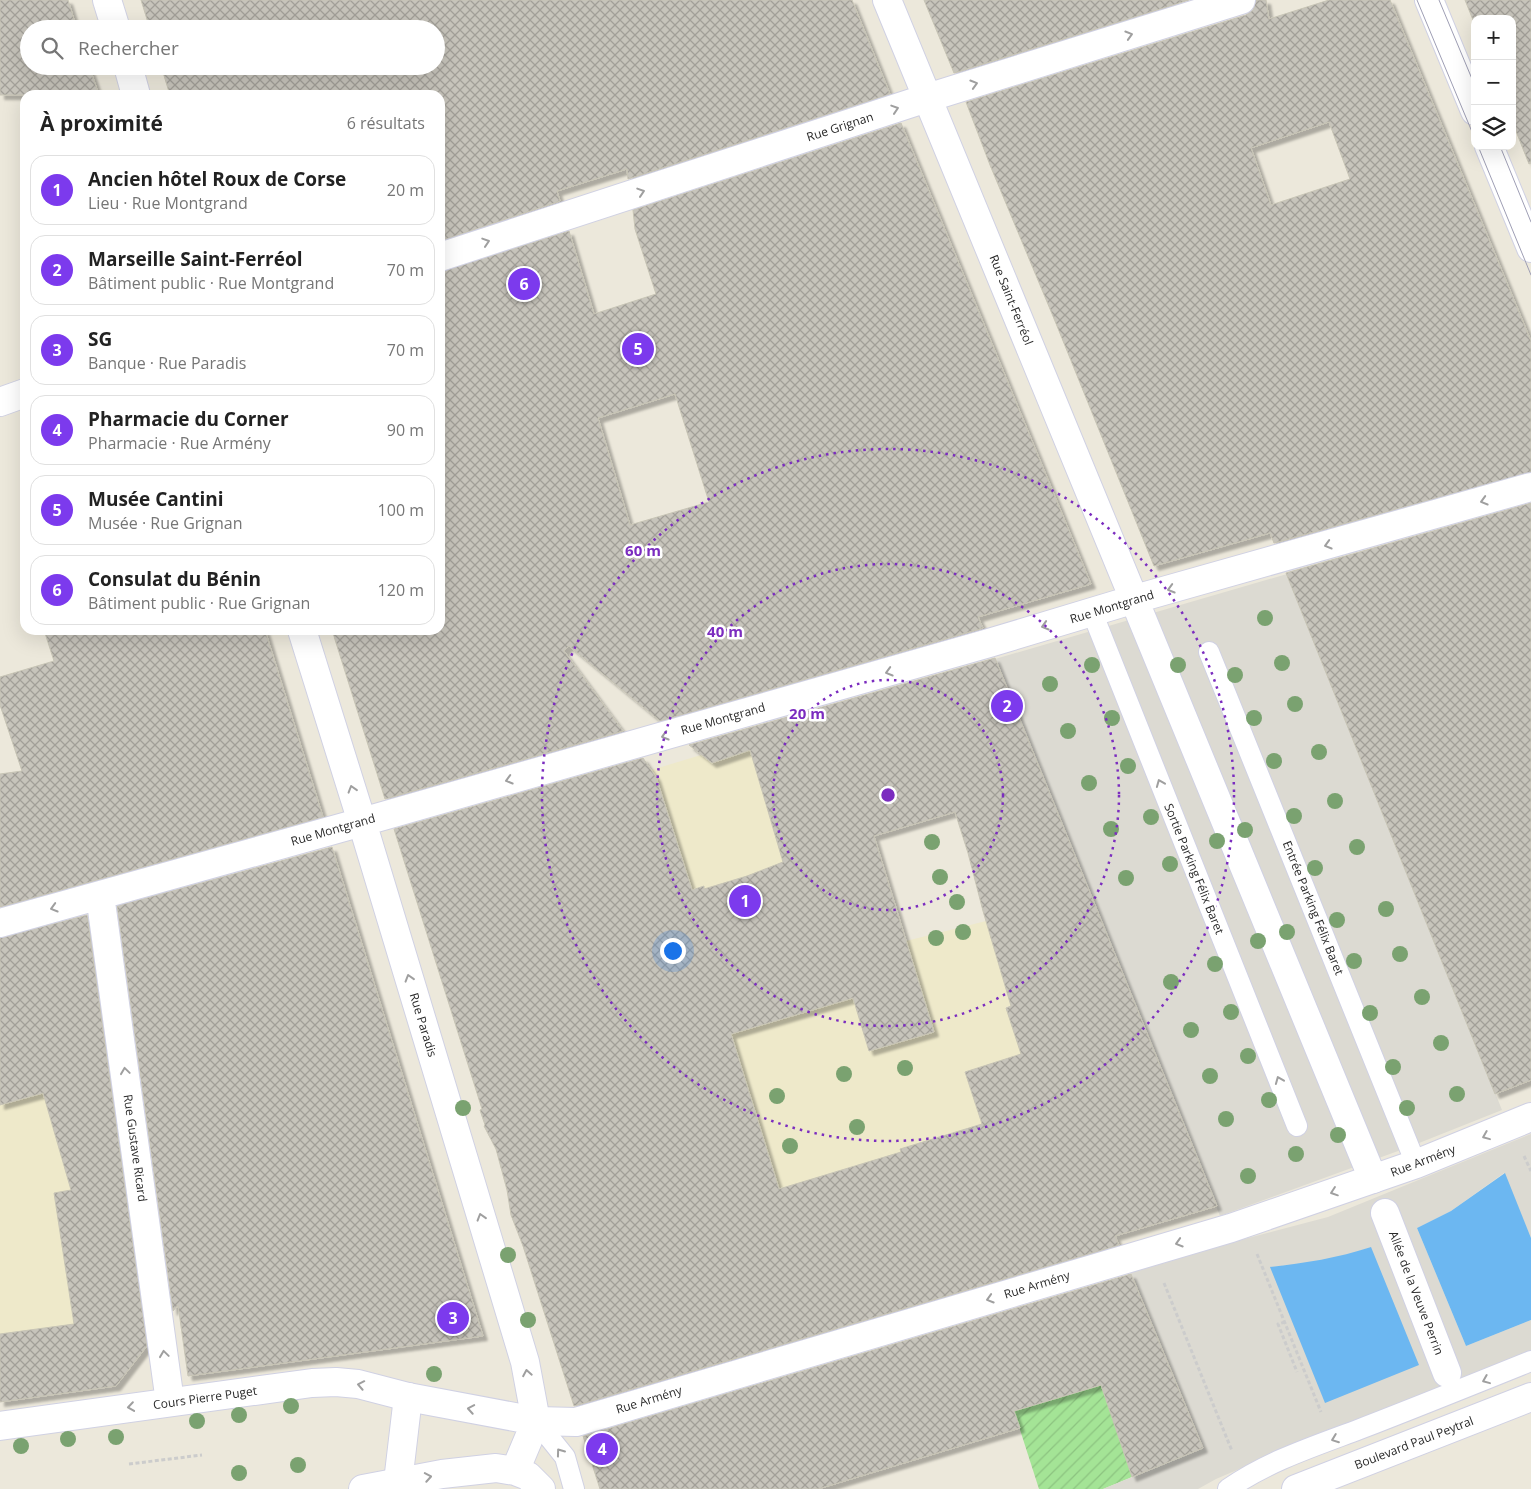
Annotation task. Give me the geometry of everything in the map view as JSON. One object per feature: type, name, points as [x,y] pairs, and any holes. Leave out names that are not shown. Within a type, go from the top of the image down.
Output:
[{"type":"street","points":[[107,0],[113,20]]},
{"type":"street","name":"Rue Saint-Ferréol","points":[[887,0],[1373,1179]]},
{"type":"street","name":"Rue Grignan","points":[[445,255],[927,98],[1241,0]]},
{"type":"street","points":[[1429,0],[1473,105]]},
{"type":"street","points":[[130,75],[135,90]]},
{"type":"street","points":[[1491,150],[1531,248]]},
{"type":"street","points":[[0,402],[20,396]]},
{"type":"street","name":"Rue Montgrand","points":[[0,923],[362,822],[1531,487]]},
{"type":"street","name":"Rue Paradis","points":[[304,635],[525,1362],[536,1421]]},
{"type":"street","name":"Rue Gustave Ricard","points":[[100,895],[170,1402]]},
{"type":"street","name":"Rue Armény","points":[[536,1421],[576,1422],[1231,1228],[1416,1164],[1531,1118]]},
{"type":"street","name":"Allée de la Veuve Perrin","points":[[1385,1213],[1447,1373]]},
{"type":"street","name":"Cours Pierre Puget","points":[[0,1426],[312,1383],[336,1382],[358,1384],[408,1398],[536,1421]]},
{"type":"street","name":"Boulevard Paul Peytral","points":[[1296,1489],[1531,1397]]},
{"type":"street","points":[[398,1482],[408,1398]]},
{"type":"street","points":[[515,1471],[536,1421]]},
{"type":"street","points":[[363,1489],[442,1474],[496,1468],[515,1471],[528,1476],[541,1489]]},
{"type":"lane","name":"Sortie Parking Félix Baret","points":[[1092,612],[1297,1126]]},
{"type":"lane","name":"Entrée Parking Félix Baret","points":[[1209,652],[1416,1164]]},
{"type":"lane","points":[[1228,1489],[1248,1475],[1288,1456],[1531,1361]]},
{"type":"lane","points":[[536,1421],[565,1457],[574,1489]]},
{"type":"path","points":[[1254,1246],[1322,1413]]},
{"type":"path","points":[[1161,1276],[1232,1451]]},
{"type":"path","points":[[1285,1322],[1278,1324],[1298,1372]]},
{"type":"path","points":[[129,1464],[202,1455]]},
{"type":"shaded area","points":[[1287,574],[1502,1110],[1409,1147],[1220,1216],[995,659]]},
{"type":"shaded area","points":[[771,734],[842,957],[1002,917],[1122,973],[1006,1007],[1026,1053],[1021,1112],[800,1331],[628,777]]},
{"type":"shaded area","points":[[43,1093],[145,1348],[0,1402],[0,1105]]},
{"type":"shaded area","points":[[1531,1134],[1531,1238],[1504,1173],[1451,1211],[1417,1228],[1466,1346],[1531,1320],[1531,1351],[1251,1464],[1198,1489],[1103,1489],[1203,1448],[1129,1269],[1328,1217]],"holes":[[[1371,1247],[1325,1402],[1271,1267],[1311,1263],[1344,1256]]]},
{"type":"green space","points":[[1102,1385],[1132,1477],[1103,1489],[1039,1489],[1014,1411]]},
{"type":"water","points":[[1505,1173],[1531,1238],[1531,1320],[1466,1346],[1417,1228],[1451,1211]]},
{"type":"water","points":[[1371,1247],[1419,1365],[1325,1403],[1270,1267],[1321,1260]]},
{"type":"building","points":[[0,0],[68,0],[74,20],[20,20],[20,75],[92,75],[97,90],[20,90],[20,95],[0,95]]},
{"type":"building","points":[[141,0],[852,0],[890,94],[628,179],[627,169],[557,191],[560,201],[445,239],[445,90],[168,90],[164,75],[445,75],[445,20],[147,20]]},
{"type":"building","points":[[924,0],[1189,0],[954,73]]},
{"type":"building","points":[[1256,0],[1266,0],[1269,19],[1329,0],[1390,0],[1531,341],[1531,472],[1274,543],[1270,533],[1154,566],[966,102],[1246,15],[1253,10]],"holes":[[[1329,122],[1350,179],[1271,205],[1251,148]]]},
{"type":"building","points":[[1465,0],[1531,0],[1531,163],[1529,164],[1516,131],[1516,15],[1471,15]]},
{"type":"building","points":[[901,123],[1091,584],[978,617],[983,628],[660,721],[569,646],[564,651],[623,731],[385,799],[334,635],[445,635],[445,270],[569,231],[594,314],[656,294],[635,229],[633,210]],"holes":[[[675,394],[709,502],[630,525],[598,418]]]},
{"type":"building","points":[[1531,503],[1531,1080],[1495,1094],[1286,573]]},
{"type":"building","points":[[46,635],[267,635],[323,817],[0,907],[0,774],[22,771],[0,705],[0,677],[54,661]]},
{"type":"building","points":[[995,658],[1217,1206],[1115,1236],[1119,1245],[574,1406],[523,1246],[511,1215],[507,1190],[496,1149],[484,1126],[480,1110],[482,1109],[394,829],[643,758],[656,777],[692,890],[704,886],[704,889],[747,876],[783,862],[750,750],[712,763],[689,745]],"holes":[[[955,812],[1011,1006],[1006,1008],[1021,1054],[965,1072],[982,1124],[900,1149],[901,1152],[779,1189],[731,1034],[853,998],[869,1051],[934,1032],[874,836]]]},
{"type":"building","points":[[332,847],[483,1336],[188,1376],[178,1305],[173,1311],[117,906]]},
{"type":"building","points":[[87,915],[147,1346],[116,1386],[0,1402],[0,1334],[74,1324],[54,1193],[71,1190],[43,1093],[0,1105],[0,938]]},
{"type":"building","points":[[1131,1274],[1203,1448],[1132,1477],[1101,1385],[1014,1411],[1020,1428],[818,1489],[600,1489],[583,1436]]},
{"type":"tram line","points":[[1417,0],[1471,129]]},
{"type":"tram line","points":[[1439,0],[1471,76]]},
{"type":"tram line","points":[[1480,150],[1531,275]]},
{"type":"tram line","points":[[1502,150],[1531,222]]},
{"type":"place","name":"Consulat du Bénin","points":[[524,284]]},
{"type":"place","name":"Musée Cantini","points":[[638,349]]},
{"type":"place","name":"Marseille Saint-Ferréol","points":[[1007,706]]},
{"type":"place","name":"Ancien hôtel Roux de Corse","points":[[745,901]]},
{"type":"place","name":"SG","points":[[453,1318]]},
{"type":"place","name":"Pharmacie du Corner","points":[[602,1449]]}]
